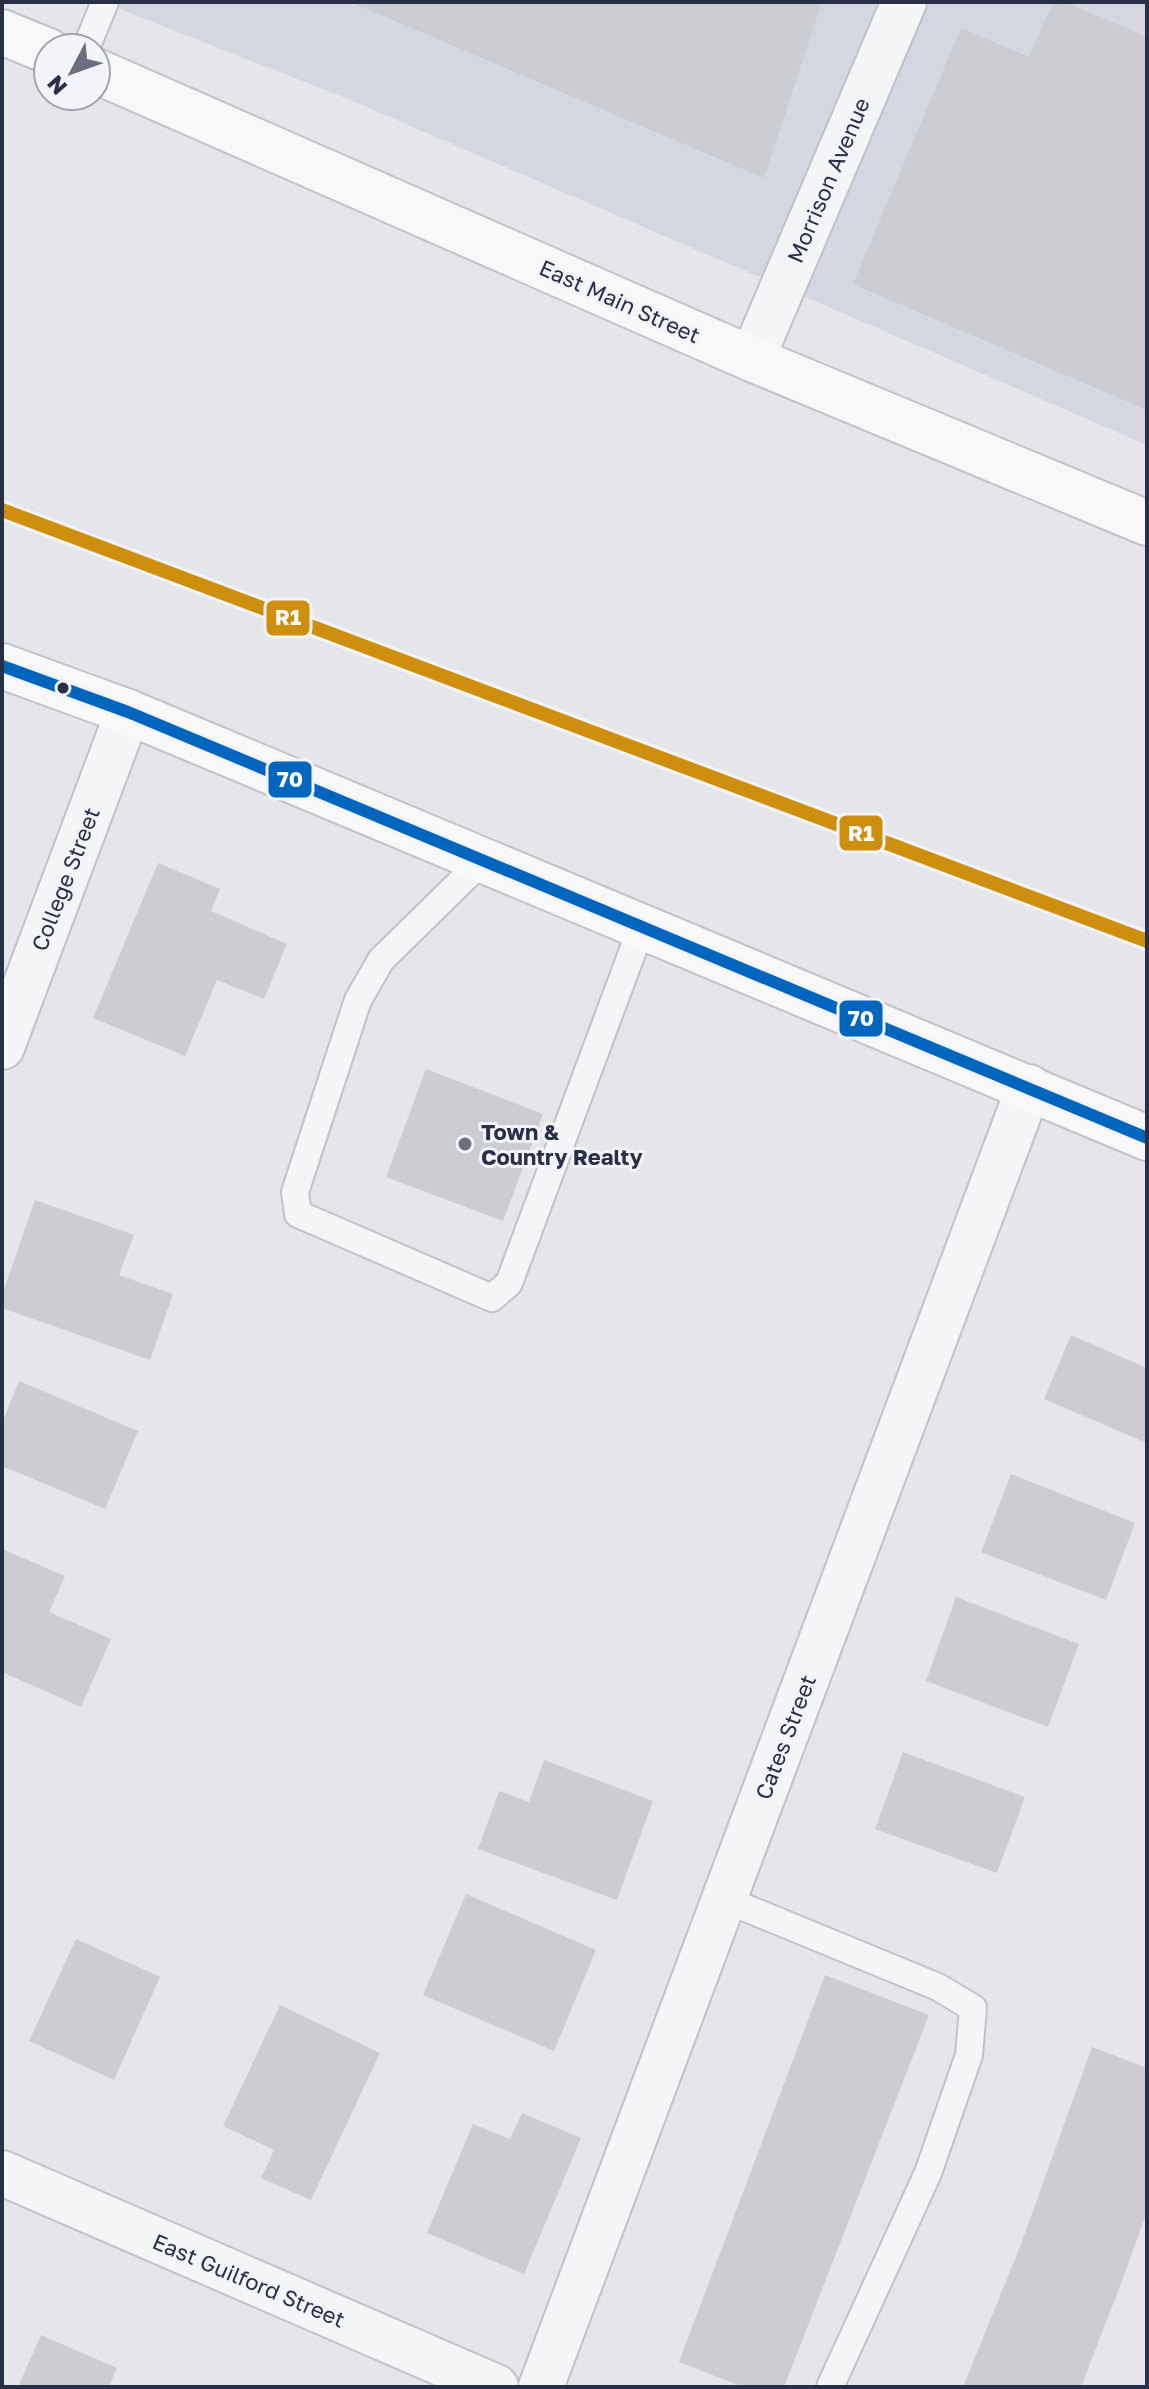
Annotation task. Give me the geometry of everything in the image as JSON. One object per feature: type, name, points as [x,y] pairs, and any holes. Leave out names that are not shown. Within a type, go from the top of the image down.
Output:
[{"type":"main road","points":[[2,32],[32,44]]},
{"type":"main road","name":"East Main Street","points":[[112,78],[752,359],[1147,523]]},
{"type":"main road","points":[[2,666],[128,712],[1147,1138]]},
{"type":"street","name":"Morrison Avenue","points":[[752,359],[904,2]]},
{"type":"street","name":"College Street","points":[[2,1047],[128,712]]},
{"type":"street","name":"Cates Street","points":[[541,2387],[1029,1087]]},
{"type":"street","name":"East Guilford Street","points":[[2,2173],[496,2387]]},
{"type":"lane","points":[[93,32],[105,2]]},
{"type":"lane","points":[[483,860],[381,960],[358,1000],[295,1192],[298,1214],[492,1298],[509,1283],[642,926]]},
{"type":"lane","points":[[724,1899],[938,1987],[973,2008],[969,2055],[928,2173],[830,2387]]},
{"type":"shaded area","points":[[102,2],[1147,2],[1147,445],[353,101]]},
{"type":"building","points":[[350,2],[822,2],[764,178]]},
{"type":"building","points":[[1053,2],[1065,2],[1147,37],[1147,410],[853,284],[961,28],[1029,57]]},
{"type":"building","points":[[158,863],[220,889],[211,911],[287,944],[264,999],[217,980],[185,1056],[93,1018]]},
{"type":"building","points":[[426,1069],[543,1114],[503,1221],[386,1177]]},
{"type":"building","points":[[35,1200],[134,1235],[119,1275],[173,1294],[150,1360],[2,1308],[2,1295]]},
{"type":"building","points":[[1071,1335],[1147,1368],[1147,1443],[1044,1399]]},
{"type":"building","points":[[19,1381],[138,1431],[105,1509],[2,1466],[2,1423]]},
{"type":"building","points":[[1011,1474],[1135,1523],[1106,1600],[981,1552]]},
{"type":"building","points":[[2,1549],[65,1576],[49,1612],[111,1639],[81,1707],[2,1672]]},
{"type":"building","points":[[956,1597],[1079,1644],[1048,1727],[926,1681]]},
{"type":"building","points":[[903,1752],[1025,1797],[997,1873],[875,1829]]},
{"type":"building","points":[[544,1760],[653,1801],[617,1900],[478,1849],[499,1791],[529,1802]]},
{"type":"building","points":[[466,1894],[596,1950],[554,2051],[423,1995]]},
{"type":"building","points":[[76,1939],[160,1977],[114,2080],[29,2041]]},
{"type":"building","points":[[825,1975],[929,2015],[784,2387],[743,2387],[679,2362]]},
{"type":"building","points":[[280,2005],[380,2053],[311,2200],[261,2178],[274,2150],[223,2126]]},
{"type":"building","points":[[1092,2047],[1147,2068],[1147,2212],[1122,2281],[1081,2387],[963,2387],[1021,2244]]},
{"type":"building","points":[[522,2113],[581,2138],[524,2274],[427,2233],[473,2124],[510,2139]]},
{"type":"building","points":[[41,2335],[117,2368],[109,2387],[18,2387]]},
{"type":"transit line","name":"R1","points":[[2,510],[1147,941]]},
{"type":"transit line","name":"70","points":[[2,666],[128,712],[1147,1138]]},
{"type":"place","name":"Town & Country Realty","points":[[465,1144]]}]
